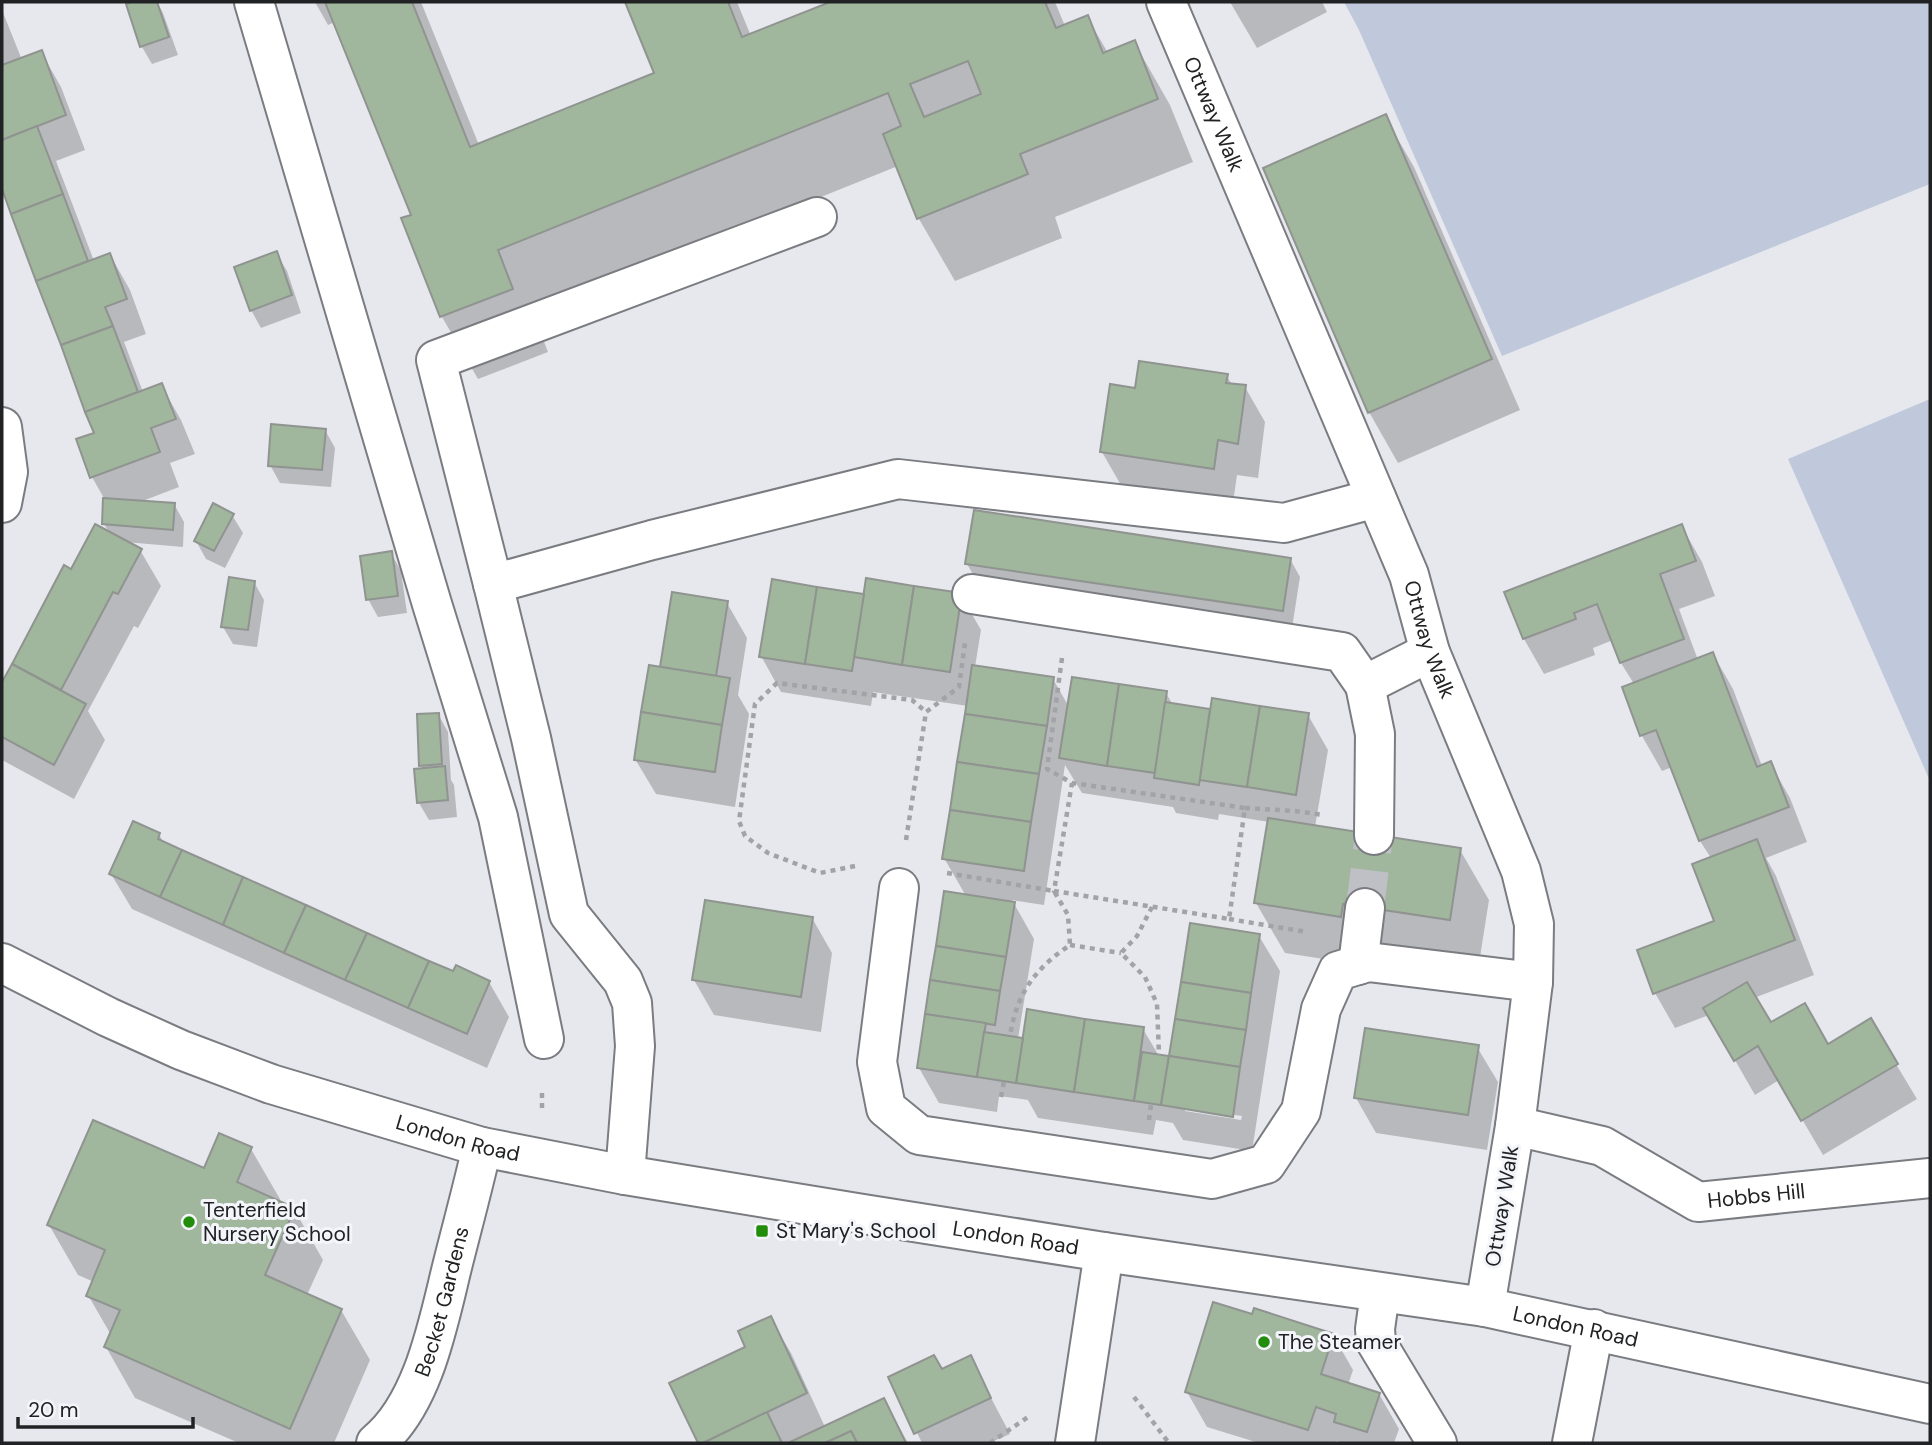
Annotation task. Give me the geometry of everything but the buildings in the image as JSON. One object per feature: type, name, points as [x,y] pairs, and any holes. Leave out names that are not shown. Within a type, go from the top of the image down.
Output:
[{"type":"street","points":[[254,2],[432,604],[498,817],[544,1039]]},
{"type":"street","name":"Ottway Walk","points":[[1166,2],[1409,575],[1430,652],[1521,872],[1534,924],[1533,982],[1515,1126],[1485,1307]]},
{"type":"street","points":[[625,1175],[635,1046],[632,1003],[623,981],[569,914],[531,738],[436,360],[817,217]]},
{"type":"street","points":[[2,426],[8,471],[2,503]]},
{"type":"street","points":[[493,584],[652,540],[898,480],[1284,523],[1376,498]]},
{"type":"street","points":[[972,594],[1342,652],[1365,685],[1375,734],[1374,829]]},
{"type":"street","points":[[1365,685],[1430,652]]},
{"type":"street","points":[[900,877],[877,1062],[886,1108],[919,1135],[1212,1179],[1266,1164],[1301,1111],[1321,1009],[1338,971],[1368,962],[1533,982]]},
{"type":"street","points":[[1358,965],[1365,908]]},
{"type":"street","name":"London Road","points":[[2,963],[108,1017],[258,1079],[482,1147],[625,1175],[1104,1252],[1485,1307],[1930,1404]]},
{"type":"street","name":"Hobbs Hill","points":[[1515,1126],[1602,1146],[1698,1202],[1930,1178]]},
{"type":"street","name":"Becket Gardens","points":[[376,1443],[384,1437],[406,1407],[433,1342],[482,1147]]},
{"type":"street","points":[[1075,1443],[1104,1252]]},
{"type":"street","points":[[1380,1293],[1376,1342],[1437,1443]]},
{"type":"street","points":[[1572,1443],[1594,1329]]},
{"type":"path","points":[[900,877],[926,712],[959,687],[972,594]]},
{"type":"path","points":[[1069,609],[1047,769],[1072,783],[1245,808],[1294,811],[1374,829]]},
{"type":"path","points":[[926,712],[912,700],[777,683],[755,704],[739,821],[745,835],[768,853],[820,873],[861,864],[900,877],[1054,891],[1335,936],[1358,965]]},
{"type":"path","points":[[1070,944],[1068,915],[1054,891],[1072,783]]},
{"type":"path","points":[[1228,919],[1245,808]]},
{"type":"path","points":[[1121,953],[1136,936],[1152,907]]},
{"type":"path","points":[[1010,1036],[1021,1000],[1032,978],[1047,961],[1070,944],[1121,953],[1146,977],[1157,1004],[1159,1055]]},
{"type":"path","points":[[541,1159],[544,1039]]},
{"type":"shaded area","points":[[1344,2],[1930,2],[1930,184],[1502,356],[1359,30]]},
{"type":"shaded area","points":[[1930,399],[1930,781],[1788,459]]},
{"type":"tunnel","points":[[1365,908],[1374,835]]},
{"type":"place","name":"Tenterfield Nursery School","points":[[189,1222]]},
{"type":"place","name":"St Mary's School","points":[[762,1231]]},
{"type":"place","name":"The Steamer","points":[[1264,1342]]}]
